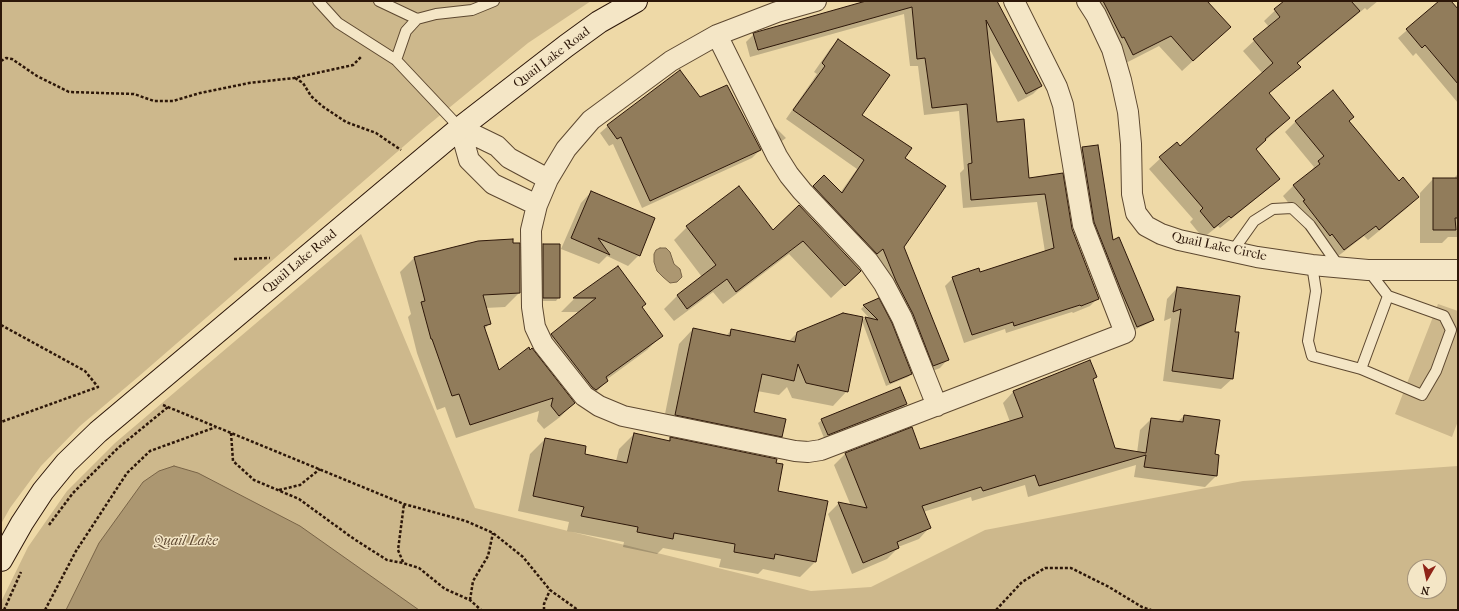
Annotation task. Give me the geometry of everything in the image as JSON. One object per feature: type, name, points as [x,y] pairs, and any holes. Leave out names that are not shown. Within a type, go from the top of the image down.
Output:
[{"type":"street","name":"Quail Lake Road","points":[[1,560],[42,491],[98,432],[460,128],[599,22],[636,1]]},
{"type":"street","points":[[816,1],[777,12],[717,36],[671,62],[592,120],[566,149],[548,179],[537,205],[531,230],[532,308],[535,327],[543,344],[584,396],[599,406],[623,416],[795,451],[808,452],[821,450],[1125,332],[1083,225],[1063,105],[1057,87],[1017,2]]},
{"type":"street","name":"Quail Lake Circle","points":[[1087,1],[1096,15],[1112,49],[1121,80],[1128,112],[1131,144],[1132,194],[1136,213],[1146,226],[1161,234],[1179,240],[1257,257],[1312,265],[1368,270],[1458,270]]},
{"type":"street","points":[[717,36],[777,156],[789,176],[868,261],[884,284],[902,318],[937,406]]},
{"type":"street","points":[[460,128],[497,146],[509,158],[548,179]]},
{"type":"street","points":[[460,128],[469,160],[493,184],[537,205]]},
{"type":"lane","points":[[379,1],[417,19]]},
{"type":"lane","points":[[396,60],[406,32],[417,19],[436,14],[472,10],[494,1]]},
{"type":"lane","points":[[319,2],[338,23],[396,60],[460,128]]},
{"type":"lane","points":[[1232,252],[1254,221],[1273,209],[1292,208],[1310,225],[1340,268]]},
{"type":"lane","points":[[1312,265],[1316,291],[1308,341],[1312,356],[1361,369],[1422,395],[1436,371],[1451,330],[1444,316],[1388,296],[1368,270]]},
{"type":"lane","points":[[1361,369],[1388,296]]},
{"type":"path","points":[[1,61],[6,58],[12,59],[37,76],[69,92],[134,94],[154,101],[173,101],[200,93],[248,83],[294,78],[353,64],[362,57],[372,45]]},
{"type":"path","points":[[294,78],[303,83],[311,96],[328,110],[346,122],[363,127],[385,137],[403,151]]},
{"type":"path","points":[[234,259],[276,257]]},
{"type":"path","points":[[1,326],[85,371],[98,387],[1,422]]},
{"type":"path","points":[[142,396],[404,504],[466,521],[493,533],[523,558],[550,590],[578,610]]},
{"type":"path","points":[[45,532],[73,493],[118,448],[168,407]]},
{"type":"path","points":[[45,610],[76,551],[127,473],[150,451],[216,427]]},
{"type":"path","points":[[231,433],[233,461],[254,480],[299,499],[354,539],[387,560],[419,568],[445,589],[470,600],[481,610]]},
{"type":"path","points":[[278,490],[300,485],[320,469]]},
{"type":"path","points":[[403,563],[398,550],[404,504]]},
{"type":"path","points":[[470,600],[473,582],[488,556],[493,533]]},
{"type":"path","points":[[4,610],[24,565]]},
{"type":"path","points":[[996,610],[1022,582],[1045,568],[1071,568],[1109,587],[1142,607],[1151,610]]},
{"type":"path","points":[[544,610],[544,604],[550,590]]},
{"type":"shaded area","points":[[1,1],[591,1],[528,43],[427,126],[80,426],[41,466],[10,508],[1,524]]},
{"type":"shaded area","points":[[361,234],[475,508],[811,591],[871,587],[985,530],[1243,481],[1458,466],[1458,610],[1,610],[1,602],[28,547],[67,491],[115,443]]},
{"type":"shaded area","points":[[1438,304],[1458,311],[1458,421],[1452,437],[1395,414]]},
{"type":"water","points":[[666,248],[670,252],[674,264],[680,269],[682,277],[677,282],[670,283],[657,271],[654,262],[654,254],[656,250]]},
{"type":"water","name":"Quail Lake","points":[[174,466],[198,473],[300,526],[419,610],[66,610],[99,543],[143,482],[159,471]]},
{"type":"building","points":[[866,1],[997,1],[1042,86],[1026,94],[986,20],[997,122],[1024,119],[1029,178],[1063,173],[1072,229],[1099,299],[1081,306],[1080,305],[1014,326],[1013,322],[972,335],[952,277],[979,268],[980,272],[1054,248],[1045,194],[971,200],[968,164],[972,163],[967,104],[932,108],[925,58],[917,59],[912,7],[758,50],[753,33]]},
{"type":"building","points":[[1103,1],[1207,1],[1231,27],[1193,61],[1171,36],[1133,55],[1124,37],[1122,38]]},
{"type":"building","points":[[1284,1],[1351,1],[1360,11],[1297,63],[1301,67],[1269,93],[1290,118],[1265,139],[1266,140],[1256,149],[1280,179],[1231,218],[1229,216],[1214,228],[1200,211],[1203,208],[1159,157],[1177,142],[1180,146],[1273,63],[1253,39],[1280,17],[1274,9]]},
{"type":"building","points":[[1439,1],[1451,1],[1458,9],[1458,84],[1425,45],[1422,48],[1406,29]]},
{"type":"building","points":[[838,39],[890,75],[862,115],[912,148],[905,158],[946,186],[904,247],[949,360],[933,366],[913,314],[896,281],[883,249],[877,254],[813,186],[824,175],[842,193],[864,160],[793,110],[825,66],[822,63]]},
{"type":"building","points":[[680,70],[700,97],[727,85],[761,150],[650,201],[621,137],[617,139],[607,125]]},
{"type":"building","points":[[1333,90],[1354,117],[1349,121],[1399,181],[1403,177],[1419,197],[1379,230],[1376,226],[1344,250],[1332,234],[1330,236],[1303,201],[1305,200],[1293,185],[1320,164],[1318,161],[1324,156],[1295,121]]},
{"type":"building","points":[[1098,145],[1113,240],[1119,237],[1154,320],[1137,327],[1094,222],[1082,147]]},
{"type":"building","points":[[1433,178],[1458,178],[1458,218],[1455,218],[1456,230],[1433,230]]},
{"type":"building","points":[[739,186],[773,230],[799,205],[861,271],[845,286],[803,241],[736,292],[727,279],[687,309],[677,295],[716,265],[686,226]]},
{"type":"building","points":[[591,191],[655,218],[640,256],[598,238],[610,255],[571,238]]},
{"type":"building","points":[[513,239],[513,243],[520,243],[520,293],[483,295],[491,324],[484,326],[499,370],[529,347],[530,350],[532,348],[575,403],[559,416],[551,406],[553,398],[470,425],[459,394],[452,396],[431,339],[421,302],[425,301],[414,257],[478,241]]},
{"type":"building","points":[[543,244],[560,244],[560,298],[543,298]]},
{"type":"building","points":[[618,266],[646,304],[642,307],[663,336],[606,377],[608,381],[596,390],[592,387],[551,334],[596,298],[573,298]]},
{"type":"building","points":[[1177,287],[1240,296],[1235,332],[1239,332],[1233,379],[1172,371],[1181,309],[1173,312]]},
{"type":"building","points":[[879,298],[892,323],[912,374],[890,383],[865,317],[878,320],[863,305]]},
{"type":"building","points":[[843,313],[863,317],[848,392],[806,383],[798,364],[794,381],[762,374],[754,412],[786,419],[782,437],[675,415],[693,328],[730,336],[731,329],[795,342],[797,332]]},
{"type":"building","points":[[1090,360],[1097,377],[1093,379],[1115,448],[1146,453],[1151,418],[1183,422],[1184,415],[1220,420],[1215,454],[1219,455],[1217,476],[1144,467],[1146,455],[1039,486],[1035,475],[983,491],[981,487],[922,506],[931,528],[897,542],[899,548],[863,563],[838,502],[867,508],[845,453],[912,427],[920,449],[1023,417],[1013,391]]},
{"type":"building","points":[[900,387],[907,404],[828,435],[821,419]]},
{"type":"building","points":[[634,433],[670,441],[670,437],[777,459],[776,463],[783,464],[778,491],[828,501],[816,562],[775,554],[774,559],[734,552],[735,544],[674,533],[673,539],[637,532],[638,527],[581,516],[584,507],[533,496],[545,438],[586,446],[585,454],[627,463]]}]
